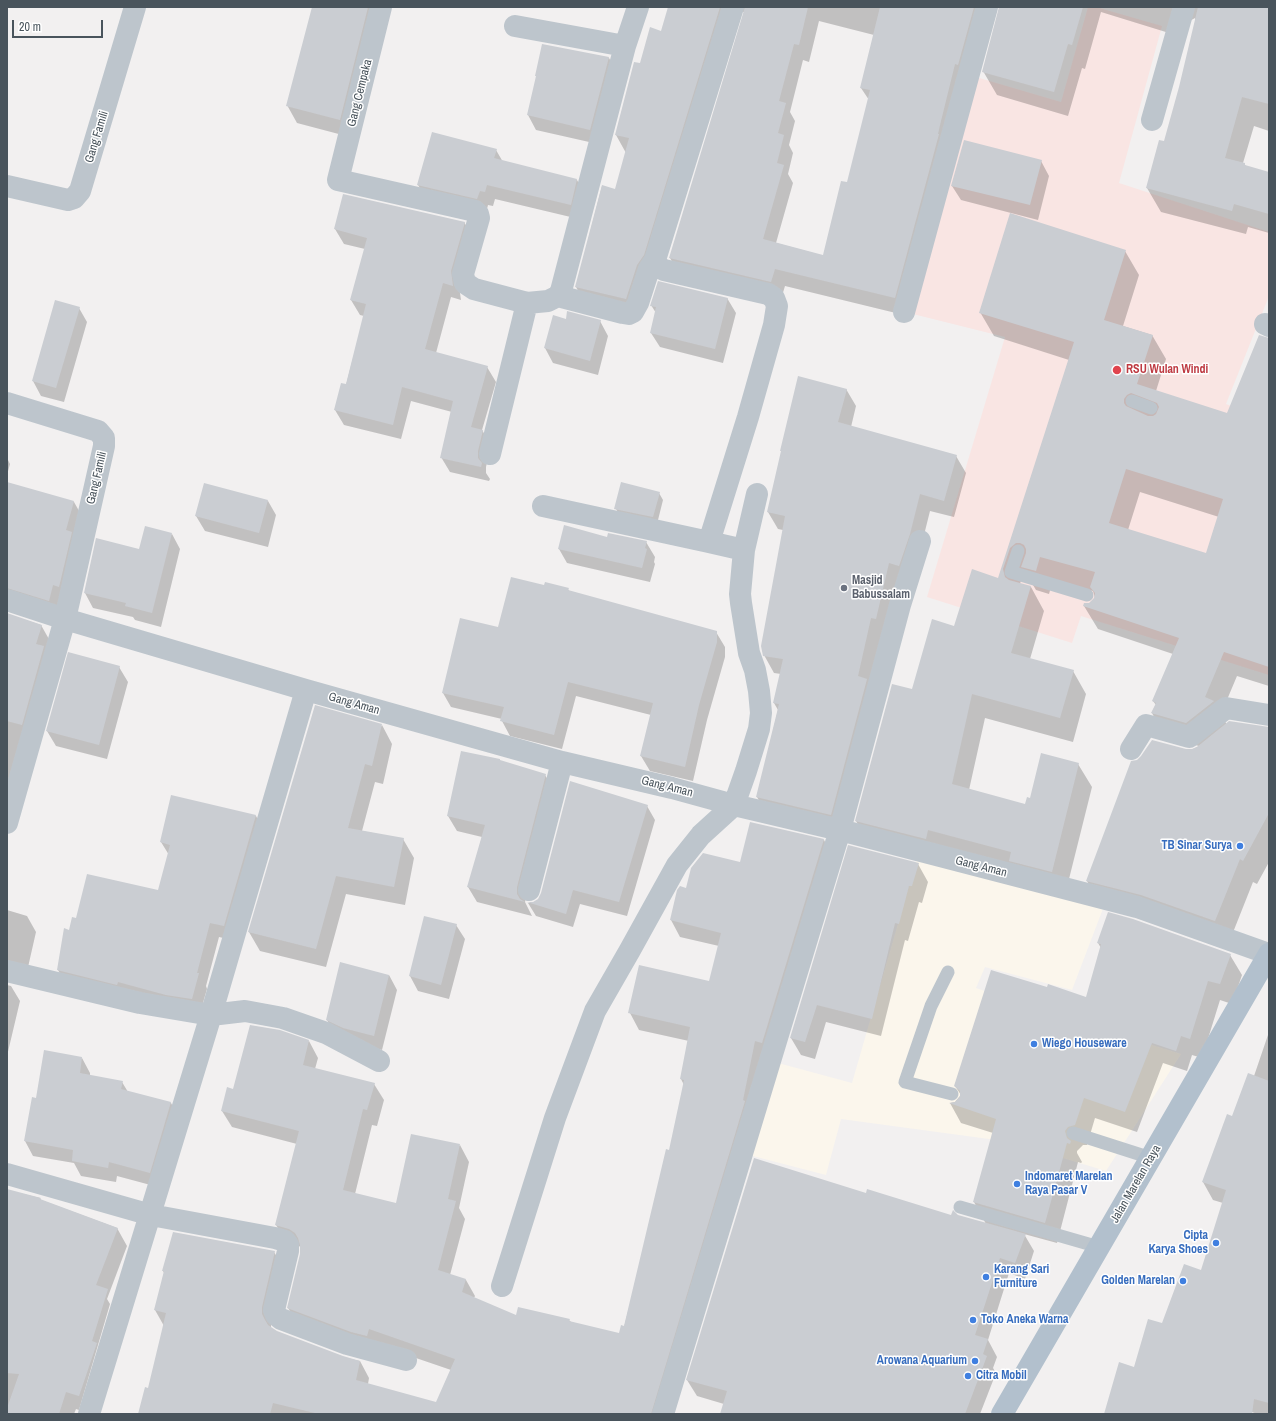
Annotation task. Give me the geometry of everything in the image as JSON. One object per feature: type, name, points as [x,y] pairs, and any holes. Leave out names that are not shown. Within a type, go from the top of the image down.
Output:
[{"type":"main road","name":"Jalan Marelan Raya","points":[[1002,1414],[1269,954]]},
{"type":"street","name":"Gang Famili","points":[[7,186],[68,200],[74,198],[80,191],[135,7]]},
{"type":"street","name":"Gang Cempaka","points":[[382,7],[338,180],[475,211],[479,218],[463,274],[465,283],[474,289],[528,303]]},
{"type":"street","points":[[490,454],[528,303],[548,301],[558,296],[561,291],[625,46],[638,7]]},
{"type":"street","points":[[558,296],[623,313],[629,314],[633,312],[638,303],[649,269],[654,260],[733,7]]},
{"type":"street","points":[[904,312],[987,7]]},
{"type":"street","points":[[1152,120],[1184,7]]},
{"type":"street","points":[[515,26],[625,46]]},
{"type":"street","points":[[654,260],[657,266],[664,270],[768,294],[774,298],[777,306],[774,325],[750,410],[709,542]]},
{"type":"street","name":"Gang Famili","points":[[7,403],[98,431],[104,438],[104,446],[65,619]]},
{"type":"street","points":[[502,1286],[555,1118],[595,1011],[677,864],[701,835],[734,805],[746,771],[759,729],[761,714],[759,691],[755,670],[749,653],[740,594],[744,550],[757,494]]},
{"type":"street","points":[[543,506],[744,550]]},
{"type":"street","points":[[663,1414],[840,830],[900,605],[920,541]]},
{"type":"street","name":"Gang Aman","points":[[7,600],[65,619],[306,690],[562,762],[840,830],[1138,907],[1269,954]]},
{"type":"street","points":[[7,823],[65,619]]},
{"type":"street","points":[[89,1414],[211,1015],[306,690]]},
{"type":"street","points":[[1131,749],[1146,724],[1189,737],[1226,708],[1269,715]]},
{"type":"street","points":[[529,890],[562,762]]},
{"type":"street","points":[[7,971],[140,1003],[211,1015],[245,1011],[283,1018],[326,1033],[379,1061]]},
{"type":"street","points":[[7,1174],[151,1215],[285,1241],[288,1245],[288,1251],[274,1310],[276,1315],[281,1319],[347,1344],[406,1360]]},
{"type":"lane","points":[[1132,402],[1151,408]]},
{"type":"lane","points":[[1018,551],[1011,572],[1087,595]]},
{"type":"lane","points":[[948,972],[931,1006],[905,1082],[952,1094]]},
{"type":"lane","points":[[1073,1133],[1151,1158]]},
{"type":"lane","points":[[960,1206],[1098,1247]]},
{"type":"shaded area","name":"RSU Wulan Windi","points":[[1088,7],[1096,7],[1162,26],[1119,183],[1269,232],[1269,296],[1226,404],[1269,420],[1269,675],[1081,616],[1072,643],[927,597],[1005,337],[913,314],[976,77],[1061,102]]},
{"type":"shaded area","name":"Wiego Houseware","points":[[917,858],[1104,906],[1072,990],[985,967],[976,988],[1065,1018],[1181,1054],[1106,1171],[989,1139],[841,1119],[826,1175],[749,1155],[778,1063],[852,1083]]},
{"type":"building","points":[[312,7],[368,7],[340,120],[286,106]]},
{"type":"building","points":[[668,7],[720,7],[644,255],[637,265],[626,299],[575,287],[602,185],[615,189],[629,138],[615,135],[634,62],[640,63],[650,27],[661,31]]},
{"type":"building","points":[[745,7],[808,7],[799,45],[794,44],[779,101],[786,103],[778,133],[784,135],[777,163],[784,165],[763,239],[823,255],[841,181],[847,182],[870,90],[860,88],[880,7],[974,7],[958,65],[955,64],[939,134],[895,298],[775,269],[771,282],[669,258]]},
{"type":"building","points":[[999,7],[1083,7],[1072,45],[1068,44],[1054,92],[982,72]]},
{"type":"building","points":[[1198,7],[1269,7],[1269,104],[1242,97],[1225,158],[1245,163],[1245,165],[1269,172],[1269,214],[1234,204],[1232,211],[1146,188],[1159,140],[1164,141],[1179,87]]},
{"type":"building","points":[[542,44],[609,57],[590,130],[527,115]]},
{"type":"building","points":[[432,132],[497,149],[494,158],[577,179],[571,205],[487,185],[485,192],[480,191],[477,199],[417,185]]},
{"type":"building","points":[[964,140],[1042,160],[1030,205],[951,186]]},
{"type":"building","points":[[343,194],[465,222],[451,271],[453,286],[443,283],[425,349],[488,366],[471,427],[483,430],[478,451],[478,458],[482,463],[481,467],[440,458],[453,401],[402,387],[393,425],[334,410],[341,383],[346,384],[366,304],[350,300],[367,238],[334,229]]},
{"type":"building","points":[[1010,213],[1126,250],[1104,320],[1153,335],[1137,384],[1227,413],[1259,335],[1269,338],[1269,667],[1224,652],[1205,697],[1214,701],[1186,723],[1151,713],[1156,703],[1152,701],[1179,638],[1083,606],[1084,603],[1089,603],[1094,598],[1095,593],[1090,587],[1095,572],[1040,557],[1036,571],[1021,567],[1026,553],[1024,545],[1016,543],[1010,548],[1003,569],[1005,577],[1009,580],[1031,586],[1011,653],[1074,670],[1060,718],[972,694],[952,784],[1025,804],[1027,797],[1030,798],[1041,753],[1079,763],[1052,872],[1009,861],[1011,852],[928,830],[926,839],[855,821],[892,684],[912,689],[932,619],[954,626],[972,569],[998,578],[1074,342],[979,313]],"holes":[[[1131,393],[1157,403],[1159,407],[1156,414],[1153,416],[1148,416],[1126,406],[1124,399]],[[1126,469],[1223,499],[1206,553],[1109,523]]]},
{"type":"building","points":[[658,281],[728,298],[715,349],[650,333],[656,307],[650,306]]},
{"type":"building","points":[[55,300],[80,307],[56,388],[32,381]]},
{"type":"building","points":[[567,311],[601,320],[590,361],[544,348],[553,315],[566,319]]},
{"type":"building","points":[[798,376],[847,389],[838,422],[957,455],[944,501],[920,494],[910,534],[899,566],[889,563],[876,619],[871,618],[858,676],[867,679],[831,815],[756,797],[779,704],[773,703],[783,659],[763,656],[761,646],[785,516],[767,512]]},
{"type":"building","points":[[7,482],[74,501],[66,530],[72,532],[59,587],[53,585],[49,601],[7,588]]},
{"type":"building","points":[[621,482],[660,492],[653,517],[614,509]]},
{"type":"building","points":[[204,483],[268,500],[259,533],[195,516]]},
{"type":"building","points":[[564,525],[607,537],[608,533],[647,541],[645,548],[647,549],[642,568],[558,549]]},
{"type":"building","points":[[145,526],[172,533],[152,613],[125,606],[126,603],[84,593],[96,538],[139,549]]},
{"type":"building","points":[[511,577],[544,585],[545,582],[569,588],[568,590],[717,631],[717,642],[699,705],[685,767],[640,756],[653,703],[568,682],[554,735],[500,721],[504,707],[442,693],[460,618],[498,627]]},
{"type":"building","points":[[7,613],[42,625],[36,644],[44,646],[22,725],[7,721]]},
{"type":"building","points":[[68,652],[120,666],[99,745],[46,731]]},
{"type":"building","points":[[315,705],[382,724],[372,766],[365,764],[348,828],[404,838],[394,887],[336,876],[316,949],[248,932]]},
{"type":"building","points":[[1229,721],[1269,727],[1269,813],[1243,861],[1240,859],[1215,921],[1141,895],[1086,881],[1131,761],[1137,760],[1141,756],[1152,740],[1186,749],[1197,747]]},
{"type":"building","points":[[461,751],[500,759],[546,774],[517,887],[517,894],[520,899],[525,902],[467,887],[485,825],[447,816]]},
{"type":"building","points":[[570,781],[648,805],[619,902],[573,890],[566,914],[527,902],[533,902],[538,899],[541,893]]},
{"type":"building","points":[[171,795],[256,815],[224,926],[210,923],[192,999],[166,995],[118,982],[117,985],[57,970],[64,928],[69,930],[72,917],[76,918],[87,874],[158,890],[170,845],[160,842]]},
{"type":"building","points":[[750,822],[824,839],[762,1043],[755,1041],[743,1100],[745,1101],[651,1414],[319,1414],[273,1403],[270,1414],[138,1414],[145,1387],[148,1388],[166,1313],[154,1310],[164,1271],[162,1271],[173,1232],[275,1251],[262,1307],[262,1314],[268,1325],[277,1331],[360,1361],[356,1380],[436,1402],[455,1359],[369,1329],[367,1336],[351,1332],[287,1308],[300,1254],[300,1245],[295,1233],[289,1229],[275,1225],[299,1131],[221,1111],[227,1087],[233,1089],[250,1025],[280,1030],[309,1040],[303,1065],[375,1083],[367,1110],[363,1109],[343,1190],[396,1203],[411,1134],[460,1144],[448,1199],[456,1201],[438,1270],[466,1279],[462,1292],[516,1315],[518,1307],[570,1319],[569,1321],[619,1333],[621,1325],[624,1326],[666,1149],[669,1150],[684,1080],[680,1079],[690,1027],[628,1013],[639,965],[709,981],[721,933],[670,920],[677,890],[680,886],[686,888],[691,868],[703,853],[740,862]]},
{"type":"building","points":[[848,845],[919,863],[912,886],[909,886],[899,924],[895,923],[872,1019],[817,1005],[805,1042],[790,1038]]},
{"type":"building","points":[[1108,912],[1133,919],[1231,954],[1220,984],[1208,981],[1190,1039],[1181,1036],[1176,1051],[1152,1043],[1125,1112],[1084,1098],[1075,1125],[1068,1127],[1065,1131],[1067,1138],[1071,1141],[1070,1144],[1067,1143],[1045,1223],[973,1202],[996,1119],[949,1103],[955,1102],[960,1096],[960,1091],[954,1086],[991,970],[1047,987],[1048,984],[1086,997],[1101,944],[1097,943]]},
{"type":"building","points":[[424,916],[457,924],[441,985],[409,976]]},
{"type":"building","points":[[340,962],[389,975],[374,1036],[343,1028],[326,1020]]},
{"type":"building","points":[[44,1050],[82,1057],[80,1073],[123,1081],[121,1089],[171,1102],[150,1173],[109,1162],[108,1168],[72,1161],[73,1150],[24,1141],[32,1097],[36,1098]]},
{"type":"building","points":[[1248,1073],[1269,1081],[1269,1403],[1254,1399],[1252,1414],[1104,1414],[1119,1362],[1134,1367],[1148,1319],[1162,1323],[1184,1264],[1201,1270],[1226,1190],[1202,1182],[1227,1114],[1232,1116]]},
{"type":"building","points":[[754,1158],[866,1193],[867,1189],[951,1215],[953,1210],[958,1215],[1026,1234],[1015,1263],[1000,1258],[975,1335],[988,1339],[983,1354],[987,1356],[965,1414],[720,1414],[727,1391],[686,1380]]},
{"type":"building","points":[[7,1189],[41,1198],[40,1199],[118,1228],[96,1285],[108,1289],[92,1341],[97,1343],[79,1396],[66,1392],[59,1414],[7,1414],[7,1408],[19,1374],[7,1373]]},
{"type":"place","name":"RSU Wulan Windi","points":[[1117,370]]},
{"type":"place","name":"Masjid Babussalam","points":[[844,588]]},
{"type":"place","name":"TB Sinar Surya","points":[[1240,846]]},
{"type":"place","name":"Wiego Houseware","points":[[1034,1044]]},
{"type":"place","name":"Indomaret Marelan Raya Pasar V","points":[[1017,1184]]},
{"type":"place","name":"Cipta Karya Shoes","points":[[1216,1243]]},
{"type":"place","name":"Karang Sari Furniture","points":[[986,1277]]},
{"type":"place","name":"Golden Marelan","points":[[1183,1281]]},
{"type":"place","name":"Toko Aneka Warna","points":[[973,1320]]},
{"type":"place","name":"Arowana Aquarium","points":[[975,1361]]},
{"type":"place","name":"Citra Mobil","points":[[968,1376]]}]
